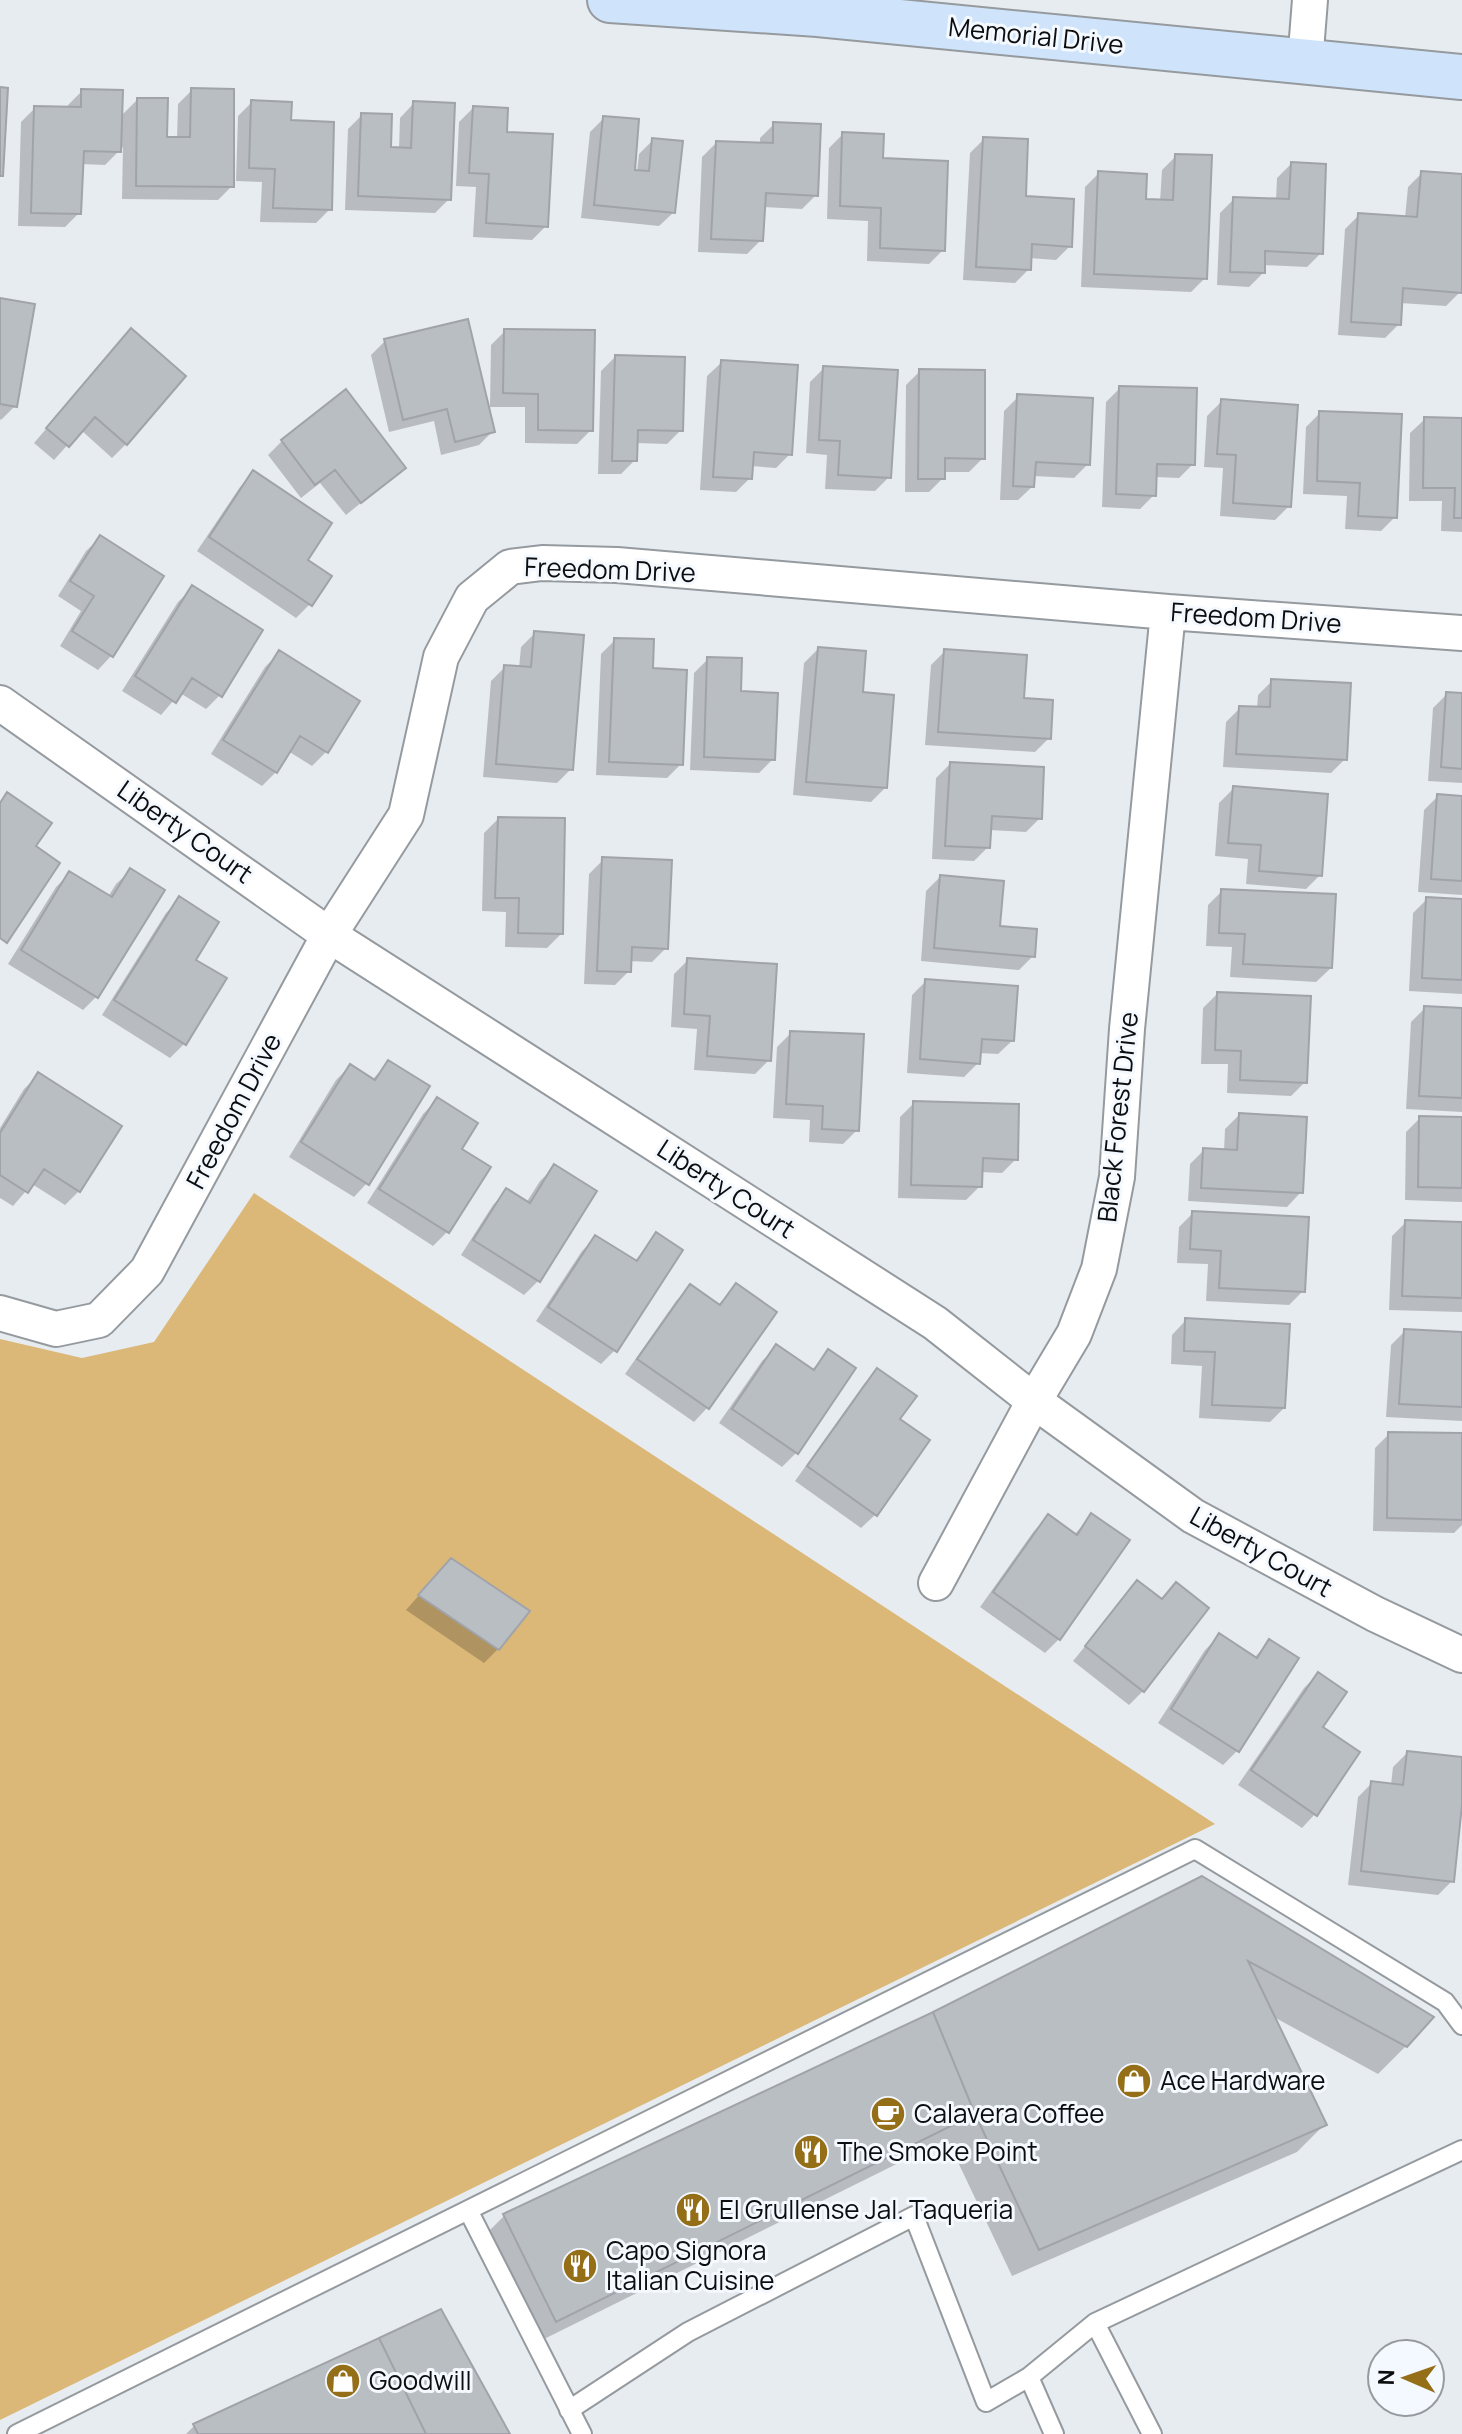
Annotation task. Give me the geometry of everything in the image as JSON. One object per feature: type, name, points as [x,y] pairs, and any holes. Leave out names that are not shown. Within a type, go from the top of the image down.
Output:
[{"type":"street","name":"Memorial Drive","points":[[610,0],[819,7],[1305,63],[1462,77]]},
{"type":"street","points":[[1305,63],[1310,0]]},
{"type":"street","name":"Freedom Drive","points":[[0,1313],[56,1329],[99,1320],[147,1271],[329,935],[406,815],[441,657],[472,598],[510,567],[542,563],[617,565],[1168,612],[1462,633]]},
{"type":"street","name":"Black Forest Drive","points":[[936,1583],[1034,1401],[1074,1334],[1099,1269],[1117,1177],[1127,1029],[1168,612]]},
{"type":"street","name":"Liberty Court","points":[[0,703],[329,935],[935,1323],[1034,1401],[1193,1516],[1375,1614],[1462,1655]]},
{"type":"lane","points":[[17,2434],[1195,1849],[1445,2002],[1462,2025]]},
{"type":"lane","points":[[569,2410],[688,2332],[914,2216],[986,2402],[1029,2377],[1095,2323],[1462,2150]]},
{"type":"lane","points":[[468,2210],[582,2434]]},
{"type":"lane","points":[[1095,2323],[1152,2434]]},
{"type":"lane","points":[[1029,2377],[1054,2434]]},
{"type":"shaded area","points":[[254,1193],[1215,1824],[0,2420],[0,1339],[82,1358],[154,1342]]},
{"type":"building","points":[[0,87],[8,88],[3,176],[0,176]]},
{"type":"building","points":[[191,88],[234,89],[234,187],[136,186],[137,98],[168,98],[167,137],[190,137]]},
{"type":"building","points":[[81,89],[123,90],[121,152],[84,151],[81,214],[31,213],[34,106],[81,107]]},
{"type":"building","points":[[251,100],[292,102],[291,120],[334,122],[332,210],[273,208],[275,169],[249,168]]},
{"type":"building","points":[[413,101],[455,103],[451,200],[358,196],[361,113],[392,114],[391,147],[411,148]]},
{"type":"building","points":[[473,106],[508,108],[507,132],[553,134],[548,227],[486,223],[489,174],[469,173]]},
{"type":"building","points":[[603,116],[639,119],[635,170],[649,171],[652,138],[683,141],[675,213],[594,205]]},
{"type":"building","points":[[773,122],[821,124],[818,196],[766,193],[763,241],[711,239],[716,141],[773,143]]},
{"type":"building","points":[[842,132],[884,134],[883,158],[948,161],[945,251],[880,248],[881,208],[840,206]]},
{"type":"building","points":[[983,137],[1028,139],[1026,196],[1074,199],[1072,247],[1032,244],[1031,270],[976,267]]},
{"type":"building","points":[[1175,154],[1212,155],[1207,279],[1094,274],[1098,171],[1147,174],[1146,199],[1173,200]]},
{"type":"building","points":[[1291,162],[1326,164],[1323,254],[1265,251],[1265,273],[1230,272],[1233,197],[1289,199]]},
{"type":"building","points":[[1421,171],[1462,174],[1462,293],[1403,288],[1401,325],[1351,322],[1358,213],[1417,217]]},
{"type":"building","points":[[0,298],[35,304],[17,407],[0,404]]},
{"type":"building","points":[[468,319],[495,432],[455,442],[447,409],[403,420],[384,339]]},
{"type":"building","points":[[131,328],[186,376],[127,445],[95,417],[69,447],[46,428]]},
{"type":"building","points":[[504,329],[595,330],[593,431],[538,430],[538,394],[503,393]]},
{"type":"building","points":[[615,355],[685,357],[683,431],[638,430],[637,461],[612,461]]},
{"type":"building","points":[[721,360],[798,365],[792,455],[754,452],[752,479],[713,477]]},
{"type":"building","points":[[823,366],[898,370],[891,478],[838,475],[840,441],[819,440]]},
{"type":"building","points":[[919,369],[985,370],[985,459],[945,458],[945,479],[918,479]]},
{"type":"building","points":[[1119,386],[1197,388],[1195,465],[1157,464],[1156,496],[1116,494]]},
{"type":"building","points":[[346,389],[406,468],[361,503],[335,470],[315,485],[281,440]]},
{"type":"building","points":[[1017,394],[1093,398],[1090,465],[1036,462],[1034,487],[1013,486]]},
{"type":"building","points":[[1221,399],[1298,405],[1291,507],[1233,503],[1236,455],[1217,454]]},
{"type":"building","points":[[1319,411],[1402,414],[1397,518],[1358,516],[1360,483],[1317,481]]},
{"type":"building","points":[[1424,417],[1462,418],[1462,518],[1454,518],[1455,488],[1423,488]]},
{"type":"building","points":[[253,470],[332,523],[308,560],[332,576],[312,606],[209,537]]},
{"type":"building","points":[[100,535],[164,576],[113,657],[72,631],[94,596],[70,581]]},
{"type":"building","points":[[192,585],[263,630],[222,697],[192,678],[176,703],[135,676]]},
{"type":"building","points":[[534,631],[584,635],[573,770],[496,764],[504,665],[531,667]]},
{"type":"building","points":[[614,638],[654,639],[653,668],[687,670],[683,765],[609,762]]},
{"type":"building","points":[[818,647],[866,651],[863,692],[894,695],[887,788],[806,782]]},
{"type":"building","points":[[944,649],[1027,655],[1024,698],[1053,700],[1051,739],[938,732]]},
{"type":"building","points":[[279,650],[360,701],[328,753],[300,736],[277,773],[223,740]]},
{"type":"building","points":[[707,657],[742,658],[741,691],[778,693],[775,760],[704,757]]},
{"type":"building","points":[[1271,679],[1351,683],[1347,760],[1236,754],[1239,706],[1270,707]]},
{"type":"building","points":[[1446,692],[1462,693],[1462,769],[1441,767]]},
{"type":"building","points":[[950,762],[1044,767],[1042,819],[992,816],[990,848],[945,846]]},
{"type":"building","points":[[1233,786],[1328,794],[1322,876],[1259,871],[1261,845],[1228,843]]},
{"type":"building","points":[[7,792],[52,823],[36,846],[60,863],[7,943],[0,938],[0,803]]},
{"type":"building","points":[[1437,794],[1462,796],[1462,881],[1431,879]]},
{"type":"building","points":[[498,817],[565,818],[563,934],[518,933],[519,898],[495,898]]},
{"type":"building","points":[[602,857],[672,860],[668,949],[632,947],[631,972],[597,971]]},
{"type":"building","points":[[130,868],[165,890],[98,998],[21,950],[69,871],[112,897]]},
{"type":"building","points":[[940,875],[1004,881],[1000,926],[1037,929],[1035,957],[934,948]]},
{"type":"building","points":[[1221,889],[1336,894],[1332,968],[1243,964],[1245,934],[1219,933]]},
{"type":"building","points":[[179,896],[219,922],[196,960],[227,978],[186,1045],[114,1000]]},
{"type":"building","points":[[1426,897],[1462,899],[1462,980],[1422,978]]},
{"type":"building","points":[[687,958],[777,964],[771,1061],[707,1056],[710,1016],[684,1014]]},
{"type":"building","points":[[925,979],[1018,986],[1014,1041],[982,1039],[980,1064],[920,1059]]},
{"type":"building","points":[[1217,992],[1311,996],[1307,1083],[1240,1080],[1241,1051],[1215,1050]]},
{"type":"building","points":[[1424,1006],[1462,1008],[1462,1098],[1419,1096]]},
{"type":"building","points":[[790,1031],[864,1034],[859,1131],[822,1129],[823,1106],[786,1104]]},
{"type":"building","points":[[388,1060],[430,1086],[369,1185],[301,1142],[350,1064],[375,1080]]},
{"type":"building","points":[[38,1072],[122,1126],[80,1192],[44,1169],[28,1193],[0,1175],[0,1133]]},
{"type":"building","points":[[437,1097],[478,1123],[462,1149],[491,1167],[449,1233],[379,1189]]},
{"type":"building","points":[[913,1101],[1019,1104],[1018,1160],[983,1158],[982,1187],[911,1185]]},
{"type":"building","points":[[1239,1113],[1307,1117],[1303,1193],[1201,1188],[1203,1148],[1237,1150]]},
{"type":"building","points":[[1419,1116],[1462,1117],[1462,1188],[1418,1187]]},
{"type":"building","points":[[554,1164],[597,1191],[540,1282],[473,1240],[506,1188],[530,1203]]},
{"type":"building","points":[[1192,1211],[1309,1217],[1305,1292],[1219,1288],[1221,1251],[1190,1249]]},
{"type":"building","points":[[1405,1220],[1462,1222],[1462,1298],[1402,1296]]},
{"type":"building","points":[[656,1232],[683,1250],[617,1352],[548,1307],[595,1235],[637,1261]]},
{"type":"building","points":[[736,1283],[777,1312],[709,1409],[637,1359],[690,1284],[720,1305]]},
{"type":"building","points":[[1185,1318],[1290,1324],[1285,1408],[1212,1405],[1215,1352],[1184,1351]]},
{"type":"building","points":[[1404,1329],[1462,1332],[1462,1407],[1399,1404]]},
{"type":"building","points":[[776,1344],[814,1370],[828,1349],[856,1368],[798,1454],[732,1409]]},
{"type":"building","points":[[877,1368],[917,1396],[900,1419],[930,1440],[877,1516],[807,1466]]},
{"type":"building","points":[[1388,1432],[1462,1433],[1462,1520],[1387,1518]]},
{"type":"building","points":[[1091,1513],[1130,1540],[1060,1640],[993,1592],[1048,1514],[1077,1535]]},
{"type":"building","points":[[451,1558],[530,1611],[499,1650],[418,1595]]},
{"type":"building","points":[[1137,1580],[1162,1599],[1176,1582],[1209,1608],[1144,1692],[1085,1646]]},
{"type":"building","points":[[1219,1633],[1257,1658],[1269,1639],[1299,1658],[1239,1752],[1171,1709]]},
{"type":"building","points":[[1318,1672],[1347,1692],[1323,1727],[1360,1752],[1317,1816],[1251,1770]]},
{"type":"building","points":[[1407,1751],[1462,1757],[1462,1805],[1454,1882],[1361,1871],[1371,1781],[1403,1785]]},
{"type":"building","name":"Ace Hardware","points":[[1202,1876],[1434,2017],[1407,2047],[1248,1961],[1327,2125],[1039,2250],[975,2114],[933,2012]]},
{"type":"building","points":[[933,2012],[975,2114],[556,2322],[503,2214]]},
{"type":"building","points":[[441,2309],[510,2434],[426,2434],[379,2338]]},
{"type":"building","name":"Goodwill","points":[[379,2338],[426,2434],[198,2434],[193,2424]]},
{"type":"place","name":"Ace Hardware","points":[[1134,2081]]},
{"type":"place","name":"Calavera Coffee","points":[[888,2114]]},
{"type":"place","name":"The Smoke Point","points":[[811,2152]]},
{"type":"place","name":"El Grullense Jal. Taqueria","points":[[693,2210]]},
{"type":"place","name":"Capo Signora Italian Cuisine","points":[[580,2266]]},
{"type":"place","name":"Goodwill","points":[[343,2381]]}]
